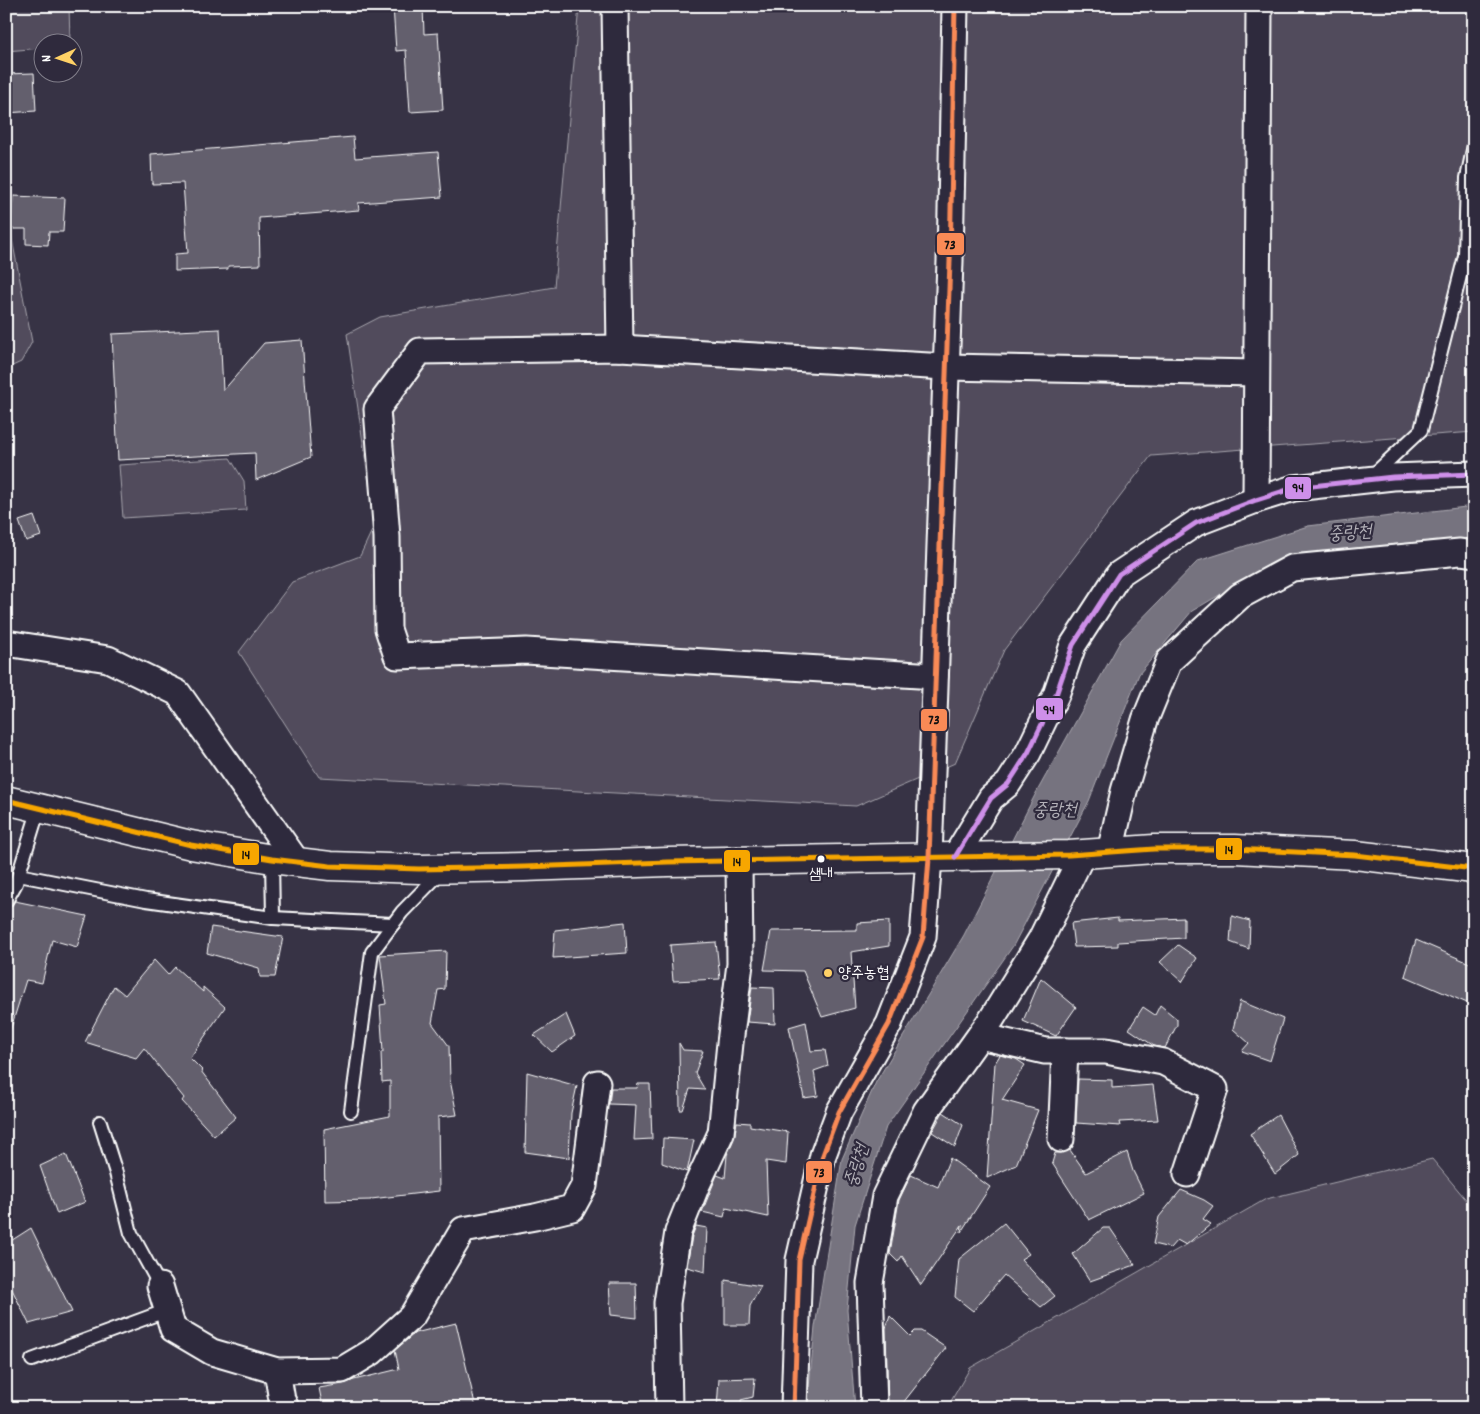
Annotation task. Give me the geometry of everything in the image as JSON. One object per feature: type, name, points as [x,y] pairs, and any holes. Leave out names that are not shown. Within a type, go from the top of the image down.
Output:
[{"type":"main road","points":[[6,800],[191,845],[284,861],[330,866],[444,868],[1076,855],[1154,849],[1245,849],[1355,855],[1474,869]]},
{"type":"street","points":[[615,6],[620,348]]},
{"type":"street","points":[[794,1408],[799,1260],[823,1155],[840,1112],[889,1024],[923,937],[942,858],[935,676],[946,367],[955,6]]},
{"type":"street","points":[[1256,500],[1260,6]]},
{"type":"street","points":[[935,676],[526,651],[397,656],[388,629],[387,537],[377,409],[420,351],[620,348],[946,367],[1256,373]]},
{"type":"street","points":[[942,858],[991,798],[1008,784],[1028,753],[1056,695],[1073,645],[1119,574],[1196,523],[1294,488],[1393,476],[1474,474]]},
{"type":"street","points":[[1110,852],[1124,791],[1145,720],[1169,661],[1240,596],[1292,568],[1460,552],[1474,554]]},
{"type":"street","points":[[6,643],[108,659],[178,693],[284,861]]},
{"type":"street","points":[[874,1408],[870,1283],[884,1196],[926,1111],[980,1036],[1041,939],[1076,855]]},
{"type":"street","points":[[669,1408],[667,1303],[678,1232],[696,1187],[721,1134],[740,964],[739,861]]},
{"type":"street","points":[[980,1036],[1045,1050],[1106,1051],[1163,1062],[1215,1089],[1187,1174]]},
{"type":"street","points":[[1061,1138],[1065,1051]]},
{"type":"street","points":[[160,1286],[173,1329],[212,1352],[277,1371],[342,1370],[372,1352],[412,1316],[463,1230],[572,1208],[584,1186],[597,1082]]},
{"type":"street","points":[[277,1371],[282,1400],[286,1408]]},
{"type":"lane","points":[[1369,480],[1421,430],[1465,256],[1467,178],[1474,145]]},
{"type":"lane","points":[[6,902],[19,875],[38,808]]},
{"type":"lane","points":[[273,918],[284,861]]},
{"type":"lane","points":[[351,1111],[372,952],[402,912],[444,868]]},
{"type":"lane","points":[[19,875],[146,900],[273,918],[393,924]]},
{"type":"lane","points":[[100,1122],[116,1173],[131,1233],[160,1286]]},
{"type":"lane","points":[[32,1360],[168,1310]]},
{"type":"shaded area","points":[[6,6],[69,6],[70,32],[32,32],[32,49],[6,51]]},
{"type":"shaded area","points":[[579,6],[1474,6],[1474,432],[1151,456],[1004,650],[955,763],[856,806],[319,777],[239,652],[292,582],[360,556],[375,524],[347,334],[380,317],[554,287]]},
{"type":"shaded area","points":[[6,174],[12,239],[32,342],[21,362],[6,369]]},
{"type":"shaded area","points":[[230,458],[244,481],[246,510],[123,518],[119,465]]},
{"type":"shaded area","points":[[1432,1159],[1474,1209],[1474,1408],[947,1408],[970,1368],[1266,1199]]},
{"type":"water","name":"중랑천","points":[[1474,506],[1474,542],[1288,555],[1192,611],[1139,674],[1089,801],[1013,946],[886,1127],[855,1225],[847,1310],[855,1408],[807,1408],[815,1327],[842,1159],[876,1082],[964,935],[1035,795],[1121,640],[1198,561],[1308,526]]},
{"type":"building","points":[[393,6],[423,6],[424,34],[438,33],[443,110],[410,112],[406,50],[396,51]]},
{"type":"building","points":[[32,73],[32,82],[34,82],[36,111],[6,113],[6,74]]},
{"type":"building","points":[[353,137],[355,158],[438,152],[442,197],[358,203],[359,210],[259,218],[260,265],[228,266],[228,269],[175,271],[175,254],[188,253],[183,183],[152,184],[151,154]]},
{"type":"building","points":[[13,196],[65,198],[63,232],[49,232],[48,245],[26,244],[26,229],[11,229]]},
{"type":"building","points":[[220,329],[223,391],[264,343],[302,340],[311,457],[256,480],[255,453],[118,460],[112,334]]},
{"type":"building","points":[[34,516],[41,536],[26,541],[19,521]]},
{"type":"building","points":[[15,901],[87,916],[77,947],[52,940],[42,983],[26,980],[10,1031],[6,1030],[6,915]]},
{"type":"building","points":[[1232,916],[1250,921],[1249,949],[1230,942]]},
{"type":"building","points":[[1118,918],[1118,921],[1184,918],[1184,938],[1118,942],[1118,946],[1074,947],[1071,923]]},
{"type":"building","points":[[889,921],[889,946],[851,952],[855,1008],[822,1017],[803,971],[764,970],[771,931],[857,930],[857,923]]},
{"type":"building","points":[[625,922],[627,953],[553,958],[555,930]]},
{"type":"building","points":[[211,927],[283,937],[275,977],[260,977],[259,968],[207,953]]},
{"type":"building","points":[[1416,940],[1474,965],[1474,1006],[1405,976]]},
{"type":"building","points":[[716,942],[720,979],[673,981],[670,945]]},
{"type":"building","points":[[1178,945],[1197,958],[1182,982],[1160,962]]},
{"type":"building","points":[[446,951],[445,989],[438,990],[432,1023],[449,1046],[450,1080],[457,1115],[438,1117],[439,1191],[371,1200],[325,1201],[324,1129],[390,1116],[390,1081],[382,1082],[381,1052],[383,1052],[380,1005],[386,1004],[380,955]]},
{"type":"building","points":[[154,960],[168,975],[175,967],[203,992],[203,987],[225,1007],[190,1058],[202,1070],[236,1117],[214,1136],[182,1101],[184,1098],[144,1048],[136,1058],[85,1042],[114,986],[125,995]]},
{"type":"building","points":[[1041,978],[1076,1007],[1056,1036],[1023,1021]]},
{"type":"building","points":[[752,987],[774,988],[775,1024],[747,1022]]},
{"type":"building","points":[[1240,1001],[1283,1019],[1270,1061],[1242,1051],[1249,1043],[1233,1029]]},
{"type":"building","points":[[1160,1005],[1177,1019],[1177,1025],[1165,1048],[1154,1046],[1129,1029],[1143,1007],[1155,1015]]},
{"type":"building","points":[[566,1014],[575,1036],[552,1052],[534,1035]]},
{"type":"building","points":[[806,1022],[811,1051],[825,1050],[828,1066],[814,1071],[818,1096],[804,1098],[789,1027]]},
{"type":"building","points":[[679,1043],[683,1050],[703,1051],[695,1073],[705,1090],[690,1089],[683,1110],[680,1110]]},
{"type":"building","points":[[1000,1055],[1016,1059],[1025,1065],[1002,1100],[1038,1110],[1016,1165],[987,1178],[995,1063]]},
{"type":"building","points":[[527,1072],[577,1086],[571,1113],[569,1158],[525,1152]]},
{"type":"building","points":[[1078,1079],[1112,1080],[1112,1088],[1153,1085],[1158,1120],[1119,1122],[1120,1126],[1076,1123]]},
{"type":"building","points":[[638,1084],[650,1084],[652,1139],[634,1140],[636,1105],[609,1104],[611,1088],[637,1088]]},
{"type":"building","points":[[943,1112],[963,1125],[955,1147],[932,1132]]},
{"type":"building","points":[[1278,1115],[1299,1155],[1275,1174],[1250,1134]]},
{"type":"building","points":[[737,1122],[750,1123],[750,1126],[788,1132],[786,1164],[766,1161],[768,1217],[726,1208],[724,1217],[702,1212],[717,1175],[725,1178],[727,1155],[734,1139]]},
{"type":"building","points":[[663,1138],[694,1140],[687,1172],[662,1163]]},
{"type":"building","points":[[1070,1150],[1086,1173],[1127,1152],[1133,1171],[1144,1193],[1089,1220],[1052,1163],[1055,1153]]},
{"type":"building","points":[[66,1154],[85,1202],[57,1214],[40,1166]]},
{"type":"building","points":[[950,1158],[990,1187],[961,1232],[962,1225],[921,1285],[902,1256],[898,1262],[890,1254],[899,1200],[911,1175],[938,1187]]},
{"type":"building","points":[[1181,1190],[1213,1206],[1203,1219],[1211,1224],[1186,1245],[1177,1240],[1170,1248],[1153,1244],[1159,1217]]},
{"type":"building","points":[[1004,1223],[1029,1254],[1021,1259],[1055,1296],[1041,1307],[1004,1275],[973,1311],[955,1297],[959,1259]]},
{"type":"building","points":[[696,1226],[707,1228],[705,1272],[687,1267],[692,1236]]},
{"type":"building","points":[[31,1228],[72,1312],[29,1324],[6,1277],[6,1244]]},
{"type":"building","points":[[1103,1228],[1110,1228],[1135,1265],[1090,1281],[1073,1254]]},
{"type":"building","points":[[725,1280],[761,1286],[750,1306],[749,1325],[725,1325]]},
{"type":"building","points":[[609,1283],[636,1283],[637,1318],[611,1315]]},
{"type":"building","points":[[890,1316],[910,1336],[915,1331],[921,1331],[946,1348],[899,1408],[888,1408],[886,1328]]},
{"type":"building","points":[[456,1323],[476,1408],[323,1408],[319,1388],[343,1384],[399,1369],[395,1350],[415,1333]]},
{"type":"building","points":[[755,1378],[753,1397],[741,1400],[742,1408],[717,1408],[719,1379]]},
{"type":"transit line","name":"73","points":[[794,1408],[799,1260],[823,1155],[839,1112],[889,1024],[923,937],[929,858],[950,261],[955,6]]},
{"type":"transit line","name":"94","points":[[955,857],[991,798],[1008,784],[1028,753],[1056,695],[1073,645],[1119,574],[1196,523],[1294,488],[1393,477],[1474,474]]},
{"type":"transit line","name":"14","points":[[6,800],[191,845],[272,859],[330,866],[419,869],[668,862],[1069,855],[1154,849],[1235,849],[1355,855],[1474,869]]},
{"type":"place","name":"샘내","points":[[821,859]]},
{"type":"place","name":"양주농협","points":[[828,973]]}]
